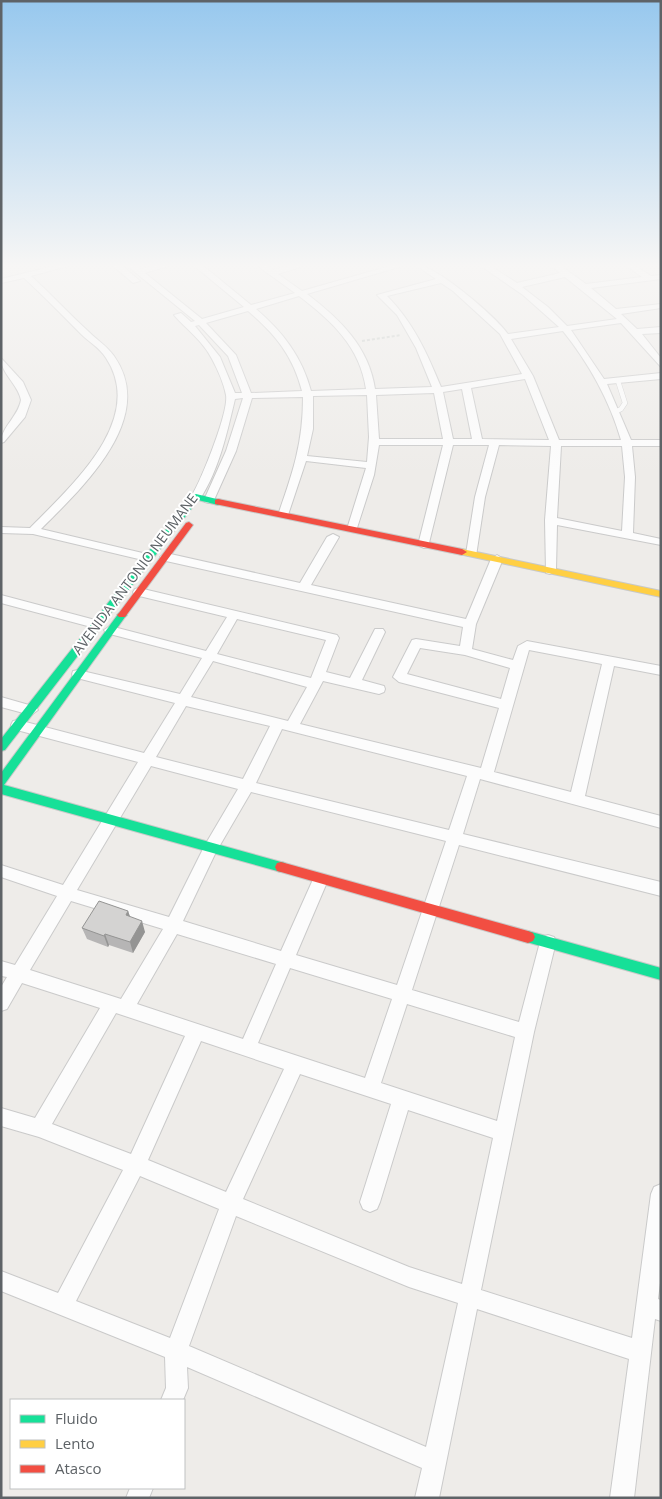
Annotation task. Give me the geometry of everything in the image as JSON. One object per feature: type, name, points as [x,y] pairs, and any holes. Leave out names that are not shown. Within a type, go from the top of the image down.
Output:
[{"type":"street","points":[[33,531],[77,485],[113,438],[123,407],[123,386],[111,358],[86,334]]},
{"type":"street","points":[[198,334],[216,356],[231,396],[438,390],[466,384],[528,376]]},
{"type":"street","points":[[212,334],[232,355],[248,396]]},
{"type":"street","points":[[279,334],[294,352],[305,376],[311,406],[302,458],[283,515]]},
{"type":"street","points":[[344,334],[353,342],[362,357],[371,391],[373,442],[371,466],[352,530]]},
{"type":"street","points":[[412,334],[438,390],[449,442],[424,545]]},
{"type":"street","points":[[502,334],[528,376],[556,444],[552,466],[550,570]]},
{"type":"street","points":[[505,337],[523,334]]},
{"type":"street","points":[[570,334],[602,382],[627,444],[628,535]]},
{"type":"street","points":[[638,334],[660,362]]},
{"type":"street","points":[[1,361],[24,387],[27,403],[21,418],[1,440]]},
{"type":"street","points":[[602,382],[661,376]]},
{"type":"street","points":[[466,384],[478,443]]},
{"type":"street","name":"AVENIDA ANTONIO NEUMANE","points":[[1,747],[147,557],[193,501],[205,482],[221,438],[231,396]]},
{"type":"street","name":"AVENIDA ANTONIO NEUMANE","points":[[1,782],[110,630],[203,507],[231,451],[248,396]]},
{"type":"street","points":[[373,442],[494,444],[661,443]]},
{"type":"street","points":[[472,554],[480,497],[494,444]]},
{"type":"street","points":[[302,458],[371,466]]},
{"type":"street","points":[[193,501],[203,507],[333,537],[495,565],[661,604]]},
{"type":"street","points":[[203,507],[283,515],[472,554],[495,565],[550,570],[661,594]]},
{"type":"street","points":[[550,520],[661,542]]},
{"type":"street","points":[[1,530],[33,531],[147,557]]},
{"type":"street","points":[[303,588],[333,537]]},
{"type":"street","points":[[166,557],[470,624]]},
{"type":"street","points":[[465,651],[470,624],[495,565]]},
{"type":"street","points":[[39,1128],[173,926],[210,849],[247,786],[316,679],[334,638],[139,592]]},
{"type":"street","points":[[2,601],[95,624]]},
{"type":"street","points":[[1,1004],[66,893],[112,822],[234,615]]},
{"type":"street","points":[[110,630],[209,657],[316,679],[354,683],[379,689]]},
{"type":"street","points":[[354,683],[379,632]]},
{"type":"street","points":[[506,705],[399,678],[416,643],[465,651],[518,666]]},
{"type":"street","points":[[370,1088],[455,837],[506,705],[522,649],[526,645],[661,671]]},
{"type":"street","points":[[577,798],[609,660]]},
{"type":"street","points":[[78,674],[577,798],[661,822]]},
{"type":"street","points":[[1,702],[30,710]]},
{"type":"street","points":[[18,725],[148,761],[661,889]]},
{"type":"street","points":[[1,789],[112,822],[320,880],[432,908],[661,974]]},
{"type":"street","points":[[1,871],[173,926],[524,1032]]},
{"type":"street","points":[[247,1049],[320,880]]},
{"type":"street","points":[[427,1498],[471,1296],[524,1032],[548,942]]},
{"type":"street","points":[[1,968],[504,1132]]},
{"type":"street","points":[[62,1306],[136,1165],[196,1032]]},
{"type":"street","points":[[172,1399],[177,1388],[176,1351],[231,1204],[295,1064]]},
{"type":"street","points":[[370,1202],[402,1099]]},
{"type":"street","points":[[1,1116],[39,1128],[136,1165],[409,1277],[640,1352]]},
{"type":"street","points":[[622,1498],[640,1352],[654,1308],[661,1194]]},
{"type":"street","points":[[1,1280],[176,1351],[434,1462]]},
{"type":"lane","points":[[614,412],[621,410],[625,403],[618,380]]},
{"type":"path","points":[[353,342],[406,334]]},
{"type":"building","points":[[99,901],[128,911],[126,915],[142,921],[130,942],[105,934],[104,936],[82,928]]},
{"type":"traffic: fast","points":[[1,747],[196,497],[218,502]]},
{"type":"traffic: fast","points":[[1,782],[122,615]]},
{"type":"traffic: fast","points":[[1,789],[281,867]]},
{"type":"traffic: fast","points":[[528,937],[661,974]]},
{"type":"traffic: slow","points":[[462,552],[661,594]]},
{"type":"traffic: jam","points":[[218,502],[462,552]]},
{"type":"traffic: jam","points":[[122,615],[189,525]]},
{"type":"traffic: jam","points":[[281,867],[528,937]]}]
